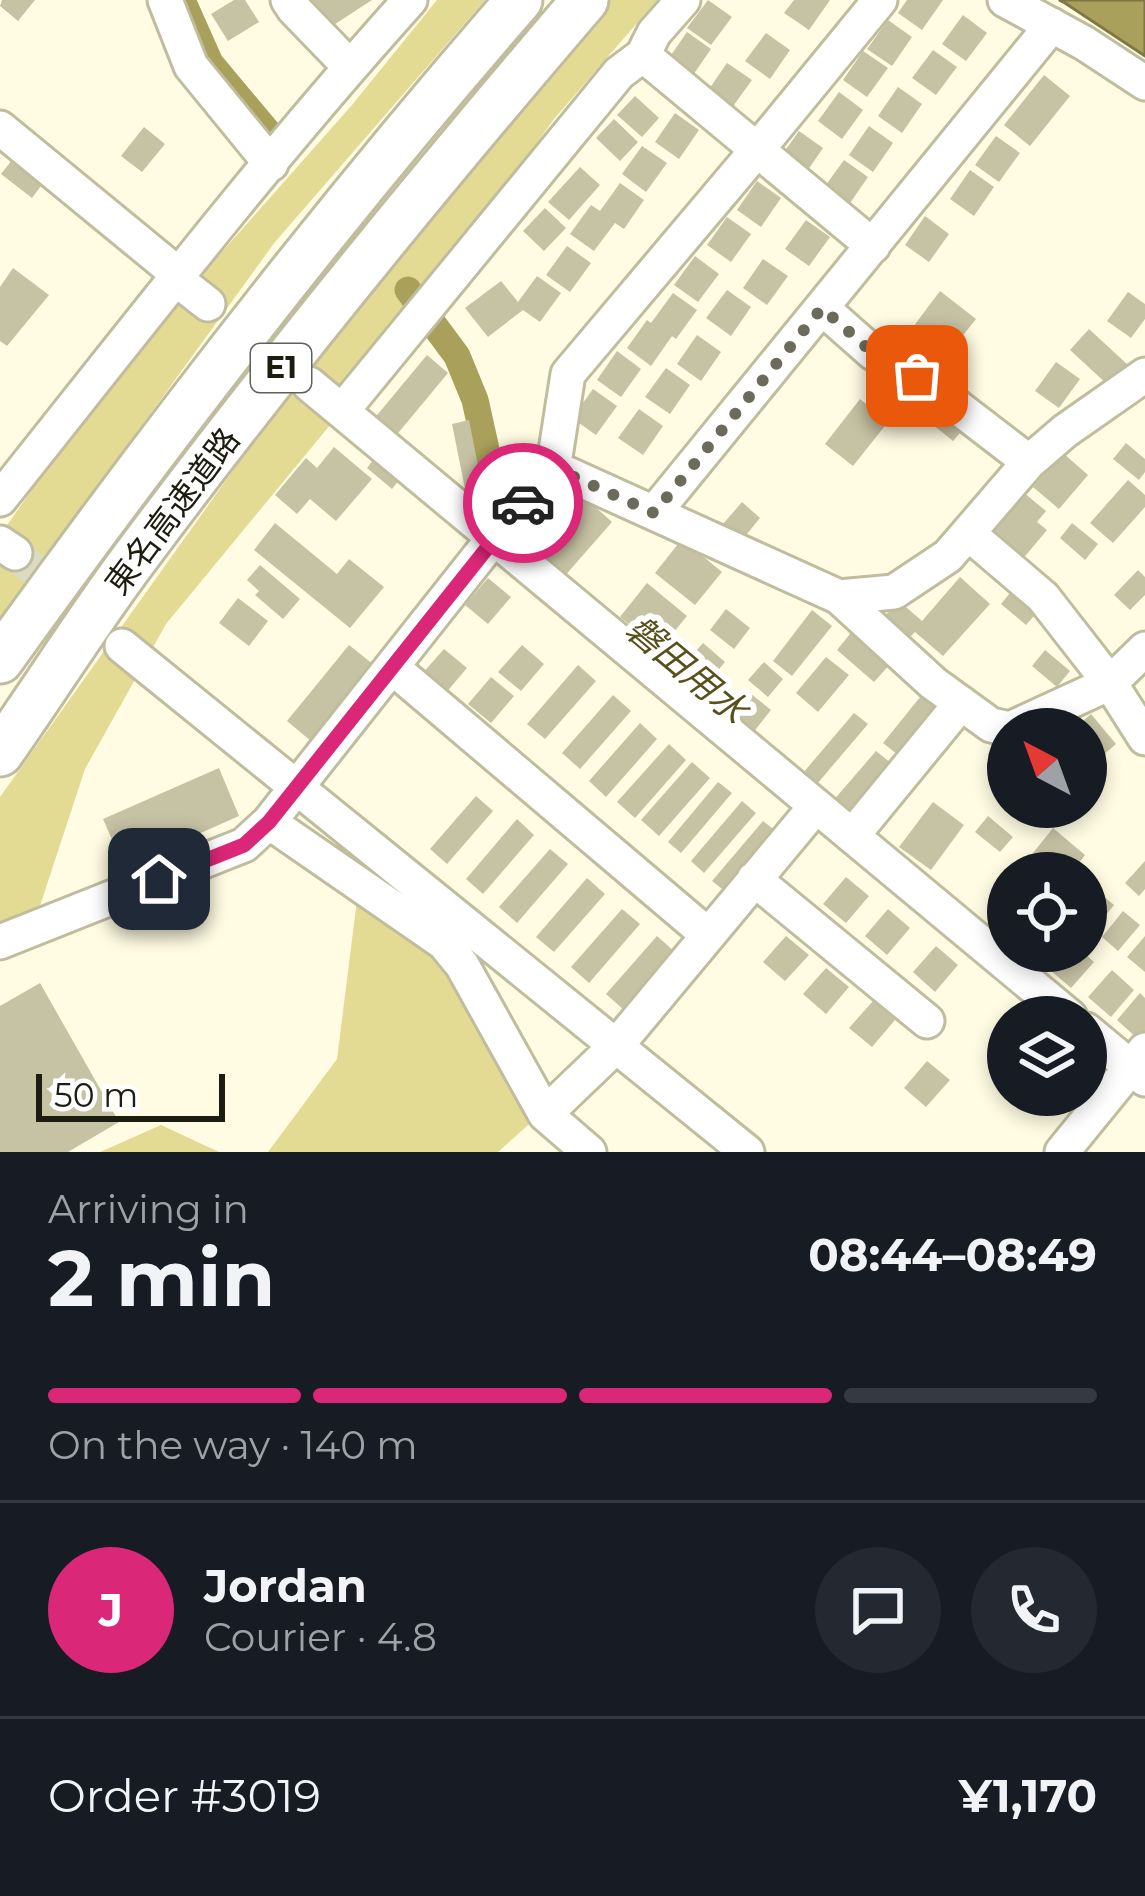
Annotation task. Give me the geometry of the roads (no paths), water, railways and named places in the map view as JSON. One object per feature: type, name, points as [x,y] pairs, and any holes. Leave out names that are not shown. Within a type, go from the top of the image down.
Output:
[{"type":"highway","name":"東名高速道路","points":[[0,660],[255,317],[404,131],[519,0]]},
{"type":"highway","name":"東名高速道路","points":[[0,754],[132,562],[295,349],[439,170],[585,0]]},
{"type":"street","points":[[165,0],[191,66],[271,164]]},
{"type":"street","points":[[289,0],[350,67]]},
{"type":"street","points":[[0,499],[350,67],[410,0]]},
{"type":"street","points":[[342,411],[619,73],[643,56],[654,33],[683,0]]},
{"type":"street","points":[[552,476],[568,374],[880,0]]},
{"type":"street","points":[[1005,0],[1145,83]]},
{"type":"street","points":[[654,513],[1052,26]]},
{"type":"street","points":[[643,56],[873,246]]},
{"type":"street","points":[[0,128],[208,304]]},
{"type":"street","points":[[822,308],[873,353],[917,376],[1029,462]]},
{"type":"street","points":[[309,384],[1045,996]]},
{"type":"street","points":[[839,597],[894,592],[948,556],[1029,462],[1066,431],[1140,388]]},
{"type":"street","points":[[0,943],[244,845],[269,822],[534,488],[561,471],[839,597],[933,683],[991,725],[1010,729],[1110,683],[1145,649]]},
{"type":"street","points":[[969,533],[1043,597],[1110,683],[1145,738]]},
{"type":"street","points":[[122,646],[747,1152]]},
{"type":"street","points":[[393,668],[708,935]]},
{"type":"street","points":[[852,836],[961,703]]},
{"type":"street","points":[[545,1114],[616,1045],[816,806]]},
{"type":"street","points":[[269,822],[444,943],[462,965],[545,1114],[589,1152]]},
{"type":"street","points":[[754,879],[927,1021]]},
{"type":"street","points":[[1062,1152],[1140,1066],[1107,1044]]},
{"type":"waterway","name":"磐田用水","points":[[182,0],[210,63],[272,137]]},
{"type":"waterway","name":"磐田用水","points":[[408,290],[457,356],[475,400],[506,539]]},
{"type":"tunnel","points":[[15,553],[109,635]]}]
